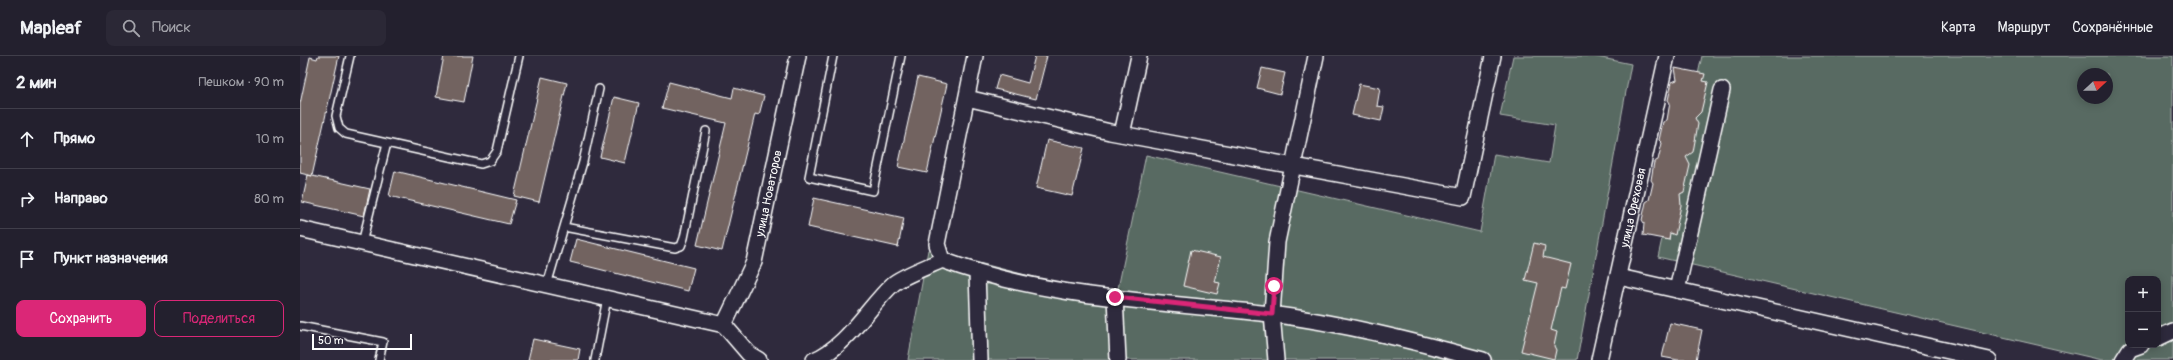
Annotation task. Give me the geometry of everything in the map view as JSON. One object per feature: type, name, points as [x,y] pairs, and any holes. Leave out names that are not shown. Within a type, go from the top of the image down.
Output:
[{"type":"street","name":"улица Новаторов","points":[[724,325],[754,262],[798,56]]},
{"type":"street","points":[[942,260],[937,244],[975,56]]},
{"type":"street","points":[[1122,134],[1139,56]]},
{"type":"street","points":[[1276,360],[1272,314],[1277,242],[1316,56]]},
{"type":"street","points":[[967,98],[1122,134],[1463,197],[1493,56]]},
{"type":"street","name":"улица Ореховая","points":[[1599,360],[1619,277],[1667,56]]},
{"type":"street","points":[[1677,290],[1722,90]]},
{"type":"street","points":[[300,229],[724,325],[752,358]]},
{"type":"street","points":[[822,359],[840,343],[894,283],[942,260],[977,273],[1070,292],[1272,314],[1388,335],[1483,360]]},
{"type":"street","points":[[977,273],[980,360]]},
{"type":"street","points":[[1619,277],[1989,360]]},
{"type":"street","points":[[1115,297],[1118,360]]},
{"type":"street","points":[[2161,337],[2173,331]]},
{"type":"street","points":[[2123,360],[2130,350],[2134,348]]},
{"type":"lane","points":[[350,56],[336,116],[339,128],[346,134],[481,164],[490,161],[497,151],[519,56]]},
{"type":"lane","points":[[833,56],[809,177],[873,191],[901,56]]},
{"type":"lane","points":[[547,284],[583,162],[599,89]]},
{"type":"lane","points":[[564,226],[675,248],[681,246],[684,238],[706,131]]},
{"type":"lane","points":[[362,243],[387,144]]},
{"type":"lane","points":[[595,360],[607,298]]},
{"type":"lane","points":[[300,326],[383,342],[379,360]]},
{"type":"green space","points":[[1513,56],[1592,56],[1631,64],[1577,360],[908,360],[928,250],[1116,298],[1146,155],[1480,232],[1494,154],[1549,163],[1555,125],[1500,116]]},
{"type":"green space","points":[[1702,56],[2173,56],[2173,360],[2102,360],[1658,257]]},
{"type":"building","points":[[318,56],[339,56],[312,176],[300,173],[300,104],[310,57],[317,59]]},
{"type":"building","points":[[444,56],[473,56],[464,102],[436,97]]},
{"type":"building","points":[[1035,56],[1047,56],[1036,99],[995,89],[999,75],[1028,83]]},
{"type":"building","points":[[1262,68],[1285,73],[1280,94],[1257,88]]},
{"type":"building","points":[[1675,68],[1705,74],[1703,81],[1708,82],[1701,112],[1695,118],[1698,124],[1693,152],[1686,157],[1690,165],[1684,192],[1680,194],[1681,205],[1675,235],[1670,233],[1669,240],[1643,235],[1644,223],[1642,220],[1646,202],[1649,200],[1653,183],[1651,180],[1654,162],[1658,160],[1662,143],[1659,140],[1663,122],[1667,120],[1670,103],[1668,100],[1672,82],[1677,80]]},
{"type":"building","points":[[542,77],[567,83],[539,202],[514,196]]},
{"type":"building","points":[[918,77],[947,84],[927,173],[898,167]]},
{"type":"building","points":[[669,82],[732,98],[734,88],[764,96],[759,115],[755,114],[722,251],[697,245],[726,123],[662,108]]},
{"type":"building","points":[[1359,84],[1380,88],[1377,106],[1384,107],[1381,121],[1352,115]]},
{"type":"building","points":[[614,97],[639,103],[625,163],[600,157]]},
{"type":"building","points":[[1047,140],[1084,148],[1072,196],[1036,188]]},
{"type":"building","points":[[395,171],[516,200],[509,224],[389,196]]},
{"type":"building","points":[[308,175],[370,189],[364,216],[302,202]]},
{"type":"building","points":[[814,198],[904,218],[898,247],[808,227]]},
{"type":"building","points":[[576,239],[694,268],[688,291],[570,262]]},
{"type":"building","points":[[1534,243],[1545,246],[1543,257],[1571,264],[1565,289],[1561,288],[1551,330],[1557,332],[1554,346],[1556,350],[1554,359],[1521,351],[1538,283],[1525,280]]},
{"type":"building","points":[[1191,250],[1221,257],[1215,282],[1220,283],[1217,294],[1183,286]]},
{"type":"building","points":[[1670,323],[1702,330],[1696,360],[1678,360],[1662,357]]},
{"type":"building","points":[[533,339],[580,349],[578,360],[528,360]]},
{"type":"route","points":[[1115,297],[1272,314],[1274,286]]}]
